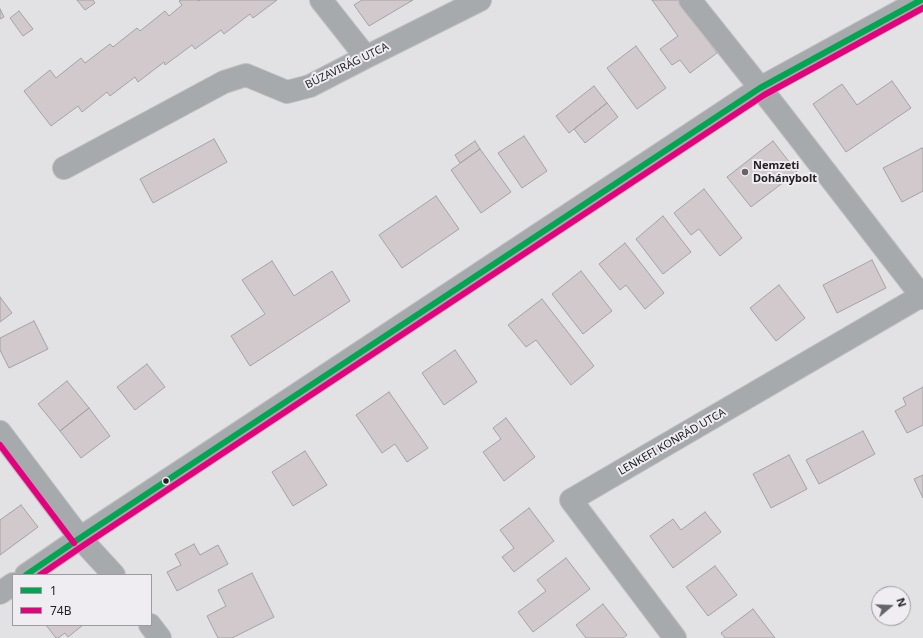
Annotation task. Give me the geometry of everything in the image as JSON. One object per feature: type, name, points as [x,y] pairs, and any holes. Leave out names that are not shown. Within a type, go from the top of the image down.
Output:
[{"type":"street","points":[[321,0],[366,57]]},
{"type":"street","name":"BÚZAVIRÁG UTCA","points":[[64,168],[224,82],[246,74],[287,92],[310,86],[480,0]]},
{"type":"street","points":[[690,0],[922,297]]},
{"type":"street","points":[[27,574],[760,88],[921,0]]},
{"type":"street","name":"LENKEFI KONRÁD UTCA","points":[[676,638],[572,500],[922,297]]},
{"type":"street","points":[[0,432],[80,538],[113,574]]},
{"type":"street","points":[[0,593],[12,585]]},
{"type":"street","points":[[151,626],[160,638]]},
{"type":"building","points":[[77,0],[93,0],[95,3],[85,10]]},
{"type":"building","points":[[277,0],[253,18],[250,14],[224,34],[221,30],[195,49],[192,45],[165,65],[164,62],[138,82],[135,77],[110,96],[107,92],[82,112],[78,106],[51,126],[24,91],[50,70],[56,78],[81,58],[85,63],[110,44],[113,47],[137,28],[140,31],[165,11],[169,16],[182,5],[179,1]]},
{"type":"building","points":[[362,0],[413,0],[369,26],[354,5]]},
{"type":"building","points":[[652,0],[679,0],[717,53],[690,73],[680,60],[672,65],[660,49],[678,36]]},
{"type":"building","points":[[0,9],[4,17],[0,19]]},
{"type":"building","points":[[19,11],[33,29],[23,36],[10,18]]},
{"type":"building","points":[[636,46],[666,88],[637,109],[607,68]]},
{"type":"building","points":[[892,81],[911,108],[846,152],[813,104],[842,84],[857,105]]},
{"type":"building","points":[[594,86],[607,103],[569,133],[556,116]]},
{"type":"building","points":[[607,103],[618,117],[585,143],[574,129]]},
{"type":"building","points":[[524,136],[547,171],[522,188],[498,153]]},
{"type":"building","points":[[214,139],[227,162],[153,203],[140,179]]},
{"type":"building","points":[[475,141],[480,149],[460,163],[455,155]]},
{"type":"building","points":[[773,141],[797,172],[751,207],[727,177]]},
{"type":"building","points":[[922,148],[923,191],[902,202],[883,168]]},
{"type":"building","points":[[480,149],[511,192],[481,213],[451,170]]},
{"type":"building","points":[[704,189],[742,238],[720,256],[699,229],[691,235],[674,213]]},
{"type":"building","points":[[436,196],[459,229],[402,268],[379,235]]},
{"type":"building","points":[[663,216],[691,252],[663,274],[636,239]]},
{"type":"building","points":[[625,243],[664,293],[645,309],[626,285],[620,290],[599,264]]},
{"type":"building","points":[[872,260],[886,288],[837,313],[823,285]]},
{"type":"building","points":[[272,261],[294,296],[332,271],[350,301],[250,366],[231,336],[265,314],[242,280]]},
{"type":"building","points":[[581,271],[612,311],[583,334],[552,294]]},
{"type":"building","points":[[779,285],[805,318],[776,341],[750,308]]},
{"type":"building","points":[[0,297],[12,313],[0,322]]},
{"type":"building","points":[[542,299],[594,366],[571,385],[536,340],[526,347],[508,325]]},
{"type":"building","points":[[34,321],[48,349],[9,368],[0,350],[0,338]]},
{"type":"building","points":[[455,350],[477,382],[444,405],[422,373]]},
{"type":"building","points":[[147,364],[165,387],[135,410],[117,387]]},
{"type":"building","points":[[67,381],[89,408],[60,431],[38,404]]},
{"type":"building","points":[[923,387],[923,425],[907,433],[895,411],[906,405],[903,398]]},
{"type":"building","points":[[389,392],[428,448],[407,462],[395,444],[382,453],[356,415]]},
{"type":"building","points":[[89,408],[110,436],[81,458],[60,431]]},
{"type":"building","points":[[506,418],[535,457],[504,481],[483,452],[501,439],[493,428]]},
{"type":"building","points":[[863,431],[875,454],[819,484],[806,460]]},
{"type":"building","points":[[305,451],[327,485],[293,506],[272,472]]},
{"type":"building","points":[[789,455],[807,489],[771,508],[753,474]]},
{"type":"building","points":[[923,475],[923,498],[914,479]]},
{"type":"building","points":[[21,505],[38,527],[0,555],[0,520]]},
{"type":"building","points":[[529,508],[554,541],[514,572],[502,557],[514,548],[500,530]]},
{"type":"building","points":[[705,512],[721,532],[673,568],[650,536],[673,519],[681,530]]},
{"type":"building","points":[[194,544],[200,555],[218,545],[228,564],[177,591],[167,572],[181,565],[175,554]]},
{"type":"building","points":[[566,558],[590,589],[533,632],[518,612],[546,591],[537,580]]},
{"type":"building","points":[[715,566],[737,595],[708,616],[686,587]]},
{"type":"building","points":[[252,573],[274,617],[232,638],[218,638],[207,616],[226,606],[218,590]]},
{"type":"building","points":[[603,604],[627,635],[623,638],[586,638],[576,625]]},
{"type":"building","points":[[753,609],[775,638],[725,638],[721,633]]},
{"type":"building","points":[[47,626],[82,626],[68,637],[65,633],[56,638]]},
{"type":"transit line","name":"1","points":[[27,574],[760,88],[921,0]]},
{"type":"transit line","name":"74B","points":[[41,574],[764,95],[923,8]]},
{"type":"transit line","name":"74B","points":[[0,445],[74,543]]},
{"type":"place","name":"Nemzeti Dohánybolt","points":[[745,172]]}]
